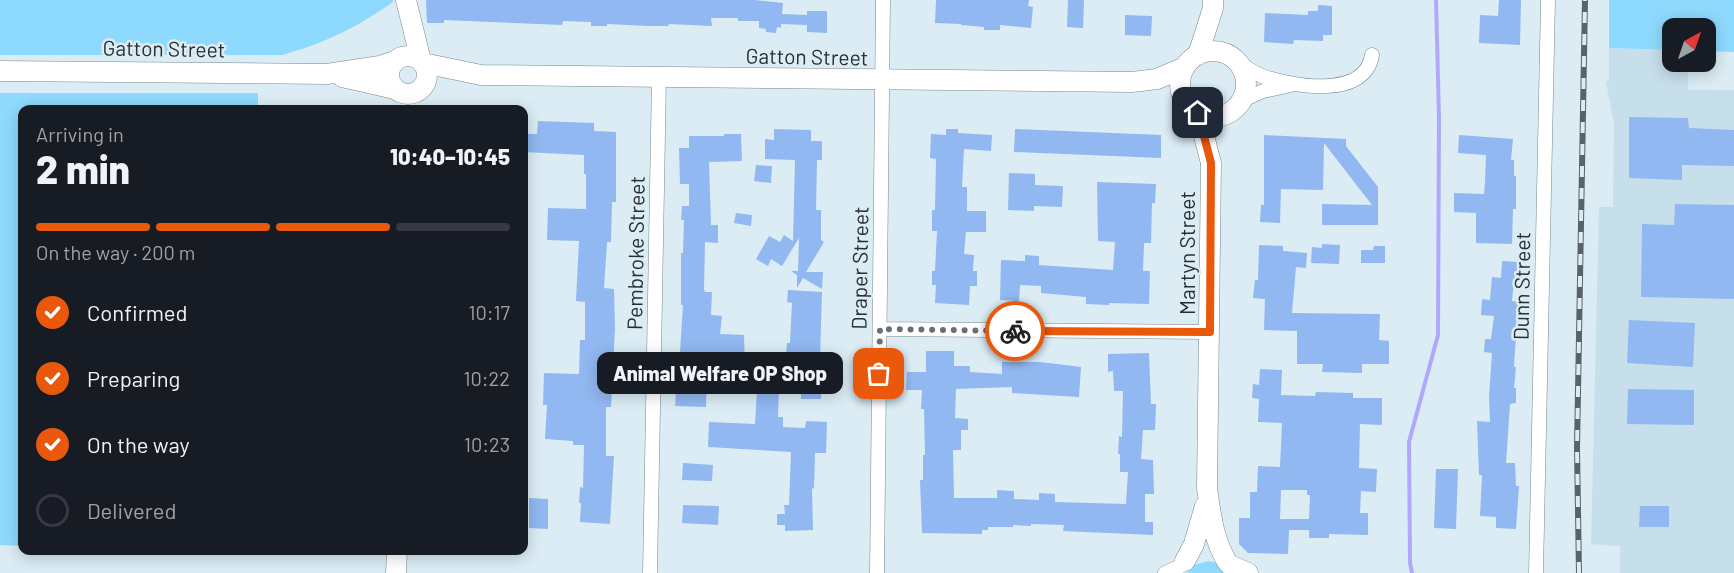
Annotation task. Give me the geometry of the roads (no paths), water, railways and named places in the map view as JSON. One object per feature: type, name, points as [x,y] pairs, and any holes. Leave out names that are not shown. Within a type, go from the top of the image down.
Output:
[{"type":"street","points":[[406,0],[396,60],[390,68],[389,75],[398,97],[422,88]]},
{"type":"street","points":[[406,0],[427,75],[417,105]]},
{"type":"street","name":"Draper Street","points":[[877,573],[883,0]]},
{"type":"street","name":"Dunn Street","points":[[1536,573],[1548,0]]},
{"type":"street","points":[[1213,4],[1222,42],[1243,71],[1246,81],[1245,91],[1238,104]]},
{"type":"street","points":[[1213,4],[1180,85],[1181,94],[1192,108],[1208,117],[1217,117],[1227,114],[1238,104],[1263,91],[1296,84]]},
{"type":"street","points":[[1191,61],[1215,51],[1234,59],[1259,75],[1296,84],[1332,85],[1350,82],[1365,72],[1372,55]]},
{"type":"street","points":[[396,60],[410,56],[422,62]]},
{"type":"street","name":"Gatton Street","points":[[0,71],[327,74],[380,66],[396,60]]},
{"type":"street","name":"Gatton Street","points":[[422,62],[481,75],[1132,82],[1157,79],[1191,61]]},
{"type":"street","name":"Gatton Street","points":[[327,74],[398,97]]},
{"type":"street","name":"Gatton Street","points":[[422,88],[481,75]]},
{"type":"street","name":"Pembroke Street","points":[[650,573],[659,78]]},
{"type":"street","name":"Gatton Street","points":[[1132,82],[1192,108]]},
{"type":"street","name":"Martyn Street","points":[[1235,568],[1218,547],[1213,532],[1207,488],[1211,163],[1223,128],[1238,104]]},
{"type":"street","name":"Martyn Street","points":[[1192,108],[1211,163]]},
{"type":"street","points":[[880,329],[1210,332]]},
{"type":"street","name":"Martyn Street","points":[[1177,568],[1199,529],[1207,488]]},
{"type":"street","points":[[1177,568],[1191,557],[1206,554],[1214,555],[1235,568]]},
{"type":"street","points":[[396,573],[397,555]]},
{"type":"waterway","points":[[1412,573],[1409,442],[1438,335],[1439,118],[1436,0]]},
{"type":"railway","points":[[1579,573],[1577,448],[1585,0]]},
{"type":"place","name":"Animal Welfare OP Shop","points":[[879,374]]}]
